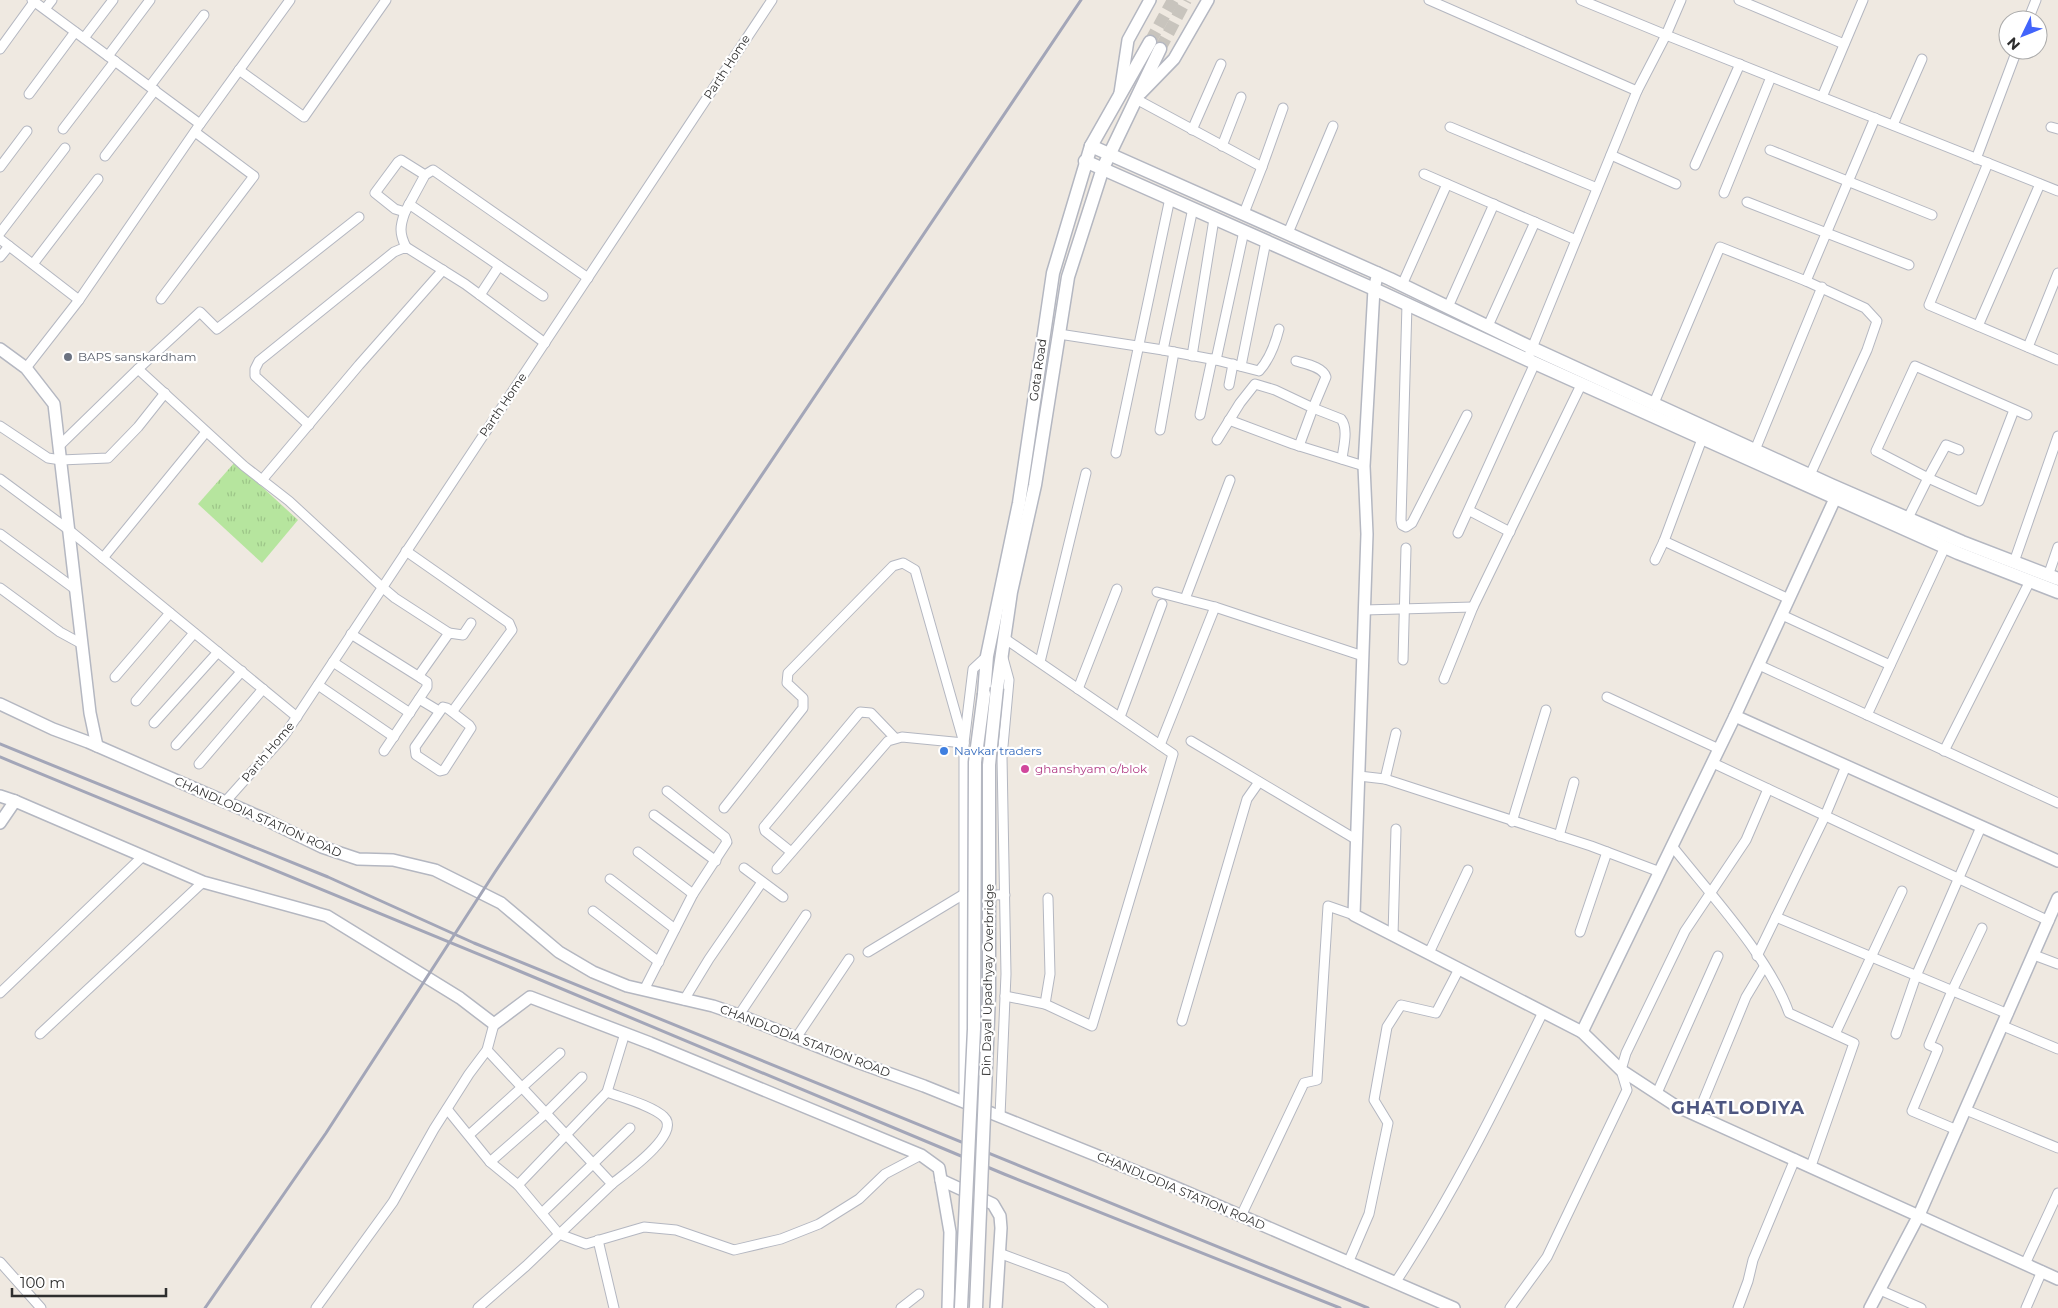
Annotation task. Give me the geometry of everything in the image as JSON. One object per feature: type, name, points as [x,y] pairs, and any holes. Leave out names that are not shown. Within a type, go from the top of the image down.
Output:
[{"type":"main road","name":"Gota Road","points":[[987,656],[1019,503],[1053,273],[1090,146],[1120,93],[1155,46],[1136,98],[1103,168],[1068,277],[1035,485],[1011,592],[1002,653]]},
{"type":"main road","points":[[1090,146],[1110,153],[1378,273],[1488,326],[1531,357],[1702,439],[1838,494],[1908,518],[2053,578]]},
{"type":"main road","points":[[1085,161],[1531,357],[1654,403],[1810,475],[1838,494],[1945,547],[2058,592]]},
{"type":"main road","name":"Din Dayal Upadhyay Overbridge","points":[[976,1308],[990,995],[989,765],[996,688],[1002,653]]},
{"type":"main road","name":"Din Dayal Upadhyay Overbridge","points":[[962,1308],[974,1029],[975,762],[987,656]]},
{"type":"street","points":[[45,9],[52,0]]},
{"type":"street","points":[[84,38],[113,0]]},
{"type":"street","points":[[64,129],[150,0]]},
{"type":"street","points":[[26,368],[79,300],[200,124],[290,0]]},
{"type":"street","points":[[239,70],[304,117],[386,0]]},
{"type":"street","name":"Parth Home","points":[[225,802],[284,736],[772,0]]},
{"type":"street","points":[[1120,93],[1128,40],[1150,0]]},
{"type":"street","points":[[1208,0],[1174,59],[1136,98],[1262,167]]},
{"type":"street","points":[[1429,0],[1440,2],[1637,91]]},
{"type":"street","points":[[1581,0],[2058,191]]},
{"type":"street","points":[[1458,533],[1470,511],[1576,240],[1637,91],[1666,35],[1680,0]]},
{"type":"street","points":[[1739,0],[1844,44]]},
{"type":"street","points":[[1822,97],[1863,0]]},
{"type":"street","points":[[0,49],[33,1],[200,124]]},
{"type":"street","points":[[105,156],[204,15]]},
{"type":"street","points":[[29,94],[75,32]]},
{"type":"street","points":[[1893,125],[1922,59]]},
{"type":"street","points":[[1976,159],[2013,60]]},
{"type":"street","points":[[1192,130],[1221,64]]},
{"type":"street","points":[[1695,164],[1740,64]]},
{"type":"street","points":[[1724,192],[1771,77]]},
{"type":"street","points":[[1222,146],[1241,97]]},
{"type":"street","points":[[1244,213],[1283,108]]},
{"type":"street","points":[[1806,281],[1875,118]]},
{"type":"street","points":[[1288,233],[1333,126]]},
{"type":"street","points":[[1450,127],[1597,188]]},
{"type":"street","points":[[0,167],[27,131]]},
{"type":"street","points":[[161,299],[254,176],[195,132]]},
{"type":"street","points":[[0,233],[65,148]]},
{"type":"street","points":[[1770,150],[1932,215]]},
{"type":"street","points":[[1611,155],[1676,184]]},
{"type":"street","points":[[425,175],[402,160],[398,162],[376,191],[377,196],[395,209],[407,208],[543,296]]},
{"type":"street","points":[[1988,163],[1929,305],[2058,360]]},
{"type":"street","points":[[545,343],[480,295],[406,246],[400,237],[400,226],[407,208],[425,175],[433,170],[588,278]]},
{"type":"street","points":[[1424,174],[1576,240]]},
{"type":"street","points":[[33,264],[98,179]]},
{"type":"street","points":[[1402,285],[1447,184]]},
{"type":"street","points":[[1978,326],[2040,184]]},
{"type":"street","points":[[1116,454],[1170,198]]},
{"type":"street","points":[[1747,202],[1909,265]]},
{"type":"street","points":[[1448,307],[1494,204]]},
{"type":"street","points":[[1163,350],[1193,208]]},
{"type":"street","points":[[59,446],[200,312],[217,328],[359,217]]},
{"type":"street","points":[[1192,356],[1214,219]]},
{"type":"street","points":[[1488,326],[1535,222]]},
{"type":"street","points":[[1200,415],[1244,231]]},
{"type":"street","points":[[0,239],[79,300]]},
{"type":"street","points":[[1229,385],[1237,365],[1266,241]]},
{"type":"street","points":[[0,257],[9,246]]},
{"type":"street","points":[[309,425],[255,376],[258,361],[394,252],[406,246]]},
{"type":"street","points":[[1654,403],[1720,247],[1822,287],[1866,308],[1877,320],[1867,350],[1810,475]]},
{"type":"street","points":[[480,295],[499,266]]},
{"type":"street","points":[[262,480],[443,270]]},
{"type":"street","points":[[1354,915],[1367,534],[1364,466],[1374,289],[1378,273]]},
{"type":"street","points":[[2028,347],[2058,273]]},
{"type":"street","points":[[1754,450],[1822,287]]},
{"type":"street","points":[[1407,304],[1400,520],[1402,525],[1406,527],[1412,523],[1467,415]]},
{"type":"street","points":[[1059,334],[1214,359],[1259,371],[1276,344],[1280,329]]},
{"type":"street","points":[[0,348],[26,368],[54,404],[90,713],[98,746]]},
{"type":"street","points":[[1160,430],[1174,352]]},
{"type":"street","points":[[1296,361],[1322,370],[1326,374],[1299,446]]},
{"type":"street","points":[[2014,410],[1979,501],[1928,478],[1876,451],[1915,366],[2027,415]]},
{"type":"street","points":[[138,369],[206,432],[289,501],[395,598],[449,633],[463,635],[471,623]]},
{"type":"street","points":[[1444,679],[1473,608],[1582,383]]},
{"type":"street","points":[[1217,440],[1255,384],[1275,390],[1342,419],[1345,427],[1342,459]]},
{"type":"street","points":[[0,426],[42,456],[60,460],[108,458],[165,393]]},
{"type":"street","points":[[1229,420],[1299,446],[1364,466]]},
{"type":"street","points":[[103,558],[206,432]]},
{"type":"street","points":[[2014,562],[2058,436]]},
{"type":"street","points":[[1655,560],[1664,541],[1702,439]]},
{"type":"street","points":[[1908,518],[1946,445],[1959,450]]},
{"type":"street","points":[[1040,662],[1086,473]]},
{"type":"street","points":[[0,479],[69,530],[297,716]]},
{"type":"street","points":[[1185,599],[1230,480]]},
{"type":"street","points":[[1582,1032],[1713,763],[1838,494]]},
{"type":"street","points":[[1470,511],[1510,532]]},
{"type":"street","points":[[0,534],[76,589]]},
{"type":"street","points":[[1664,541],[1789,599]]},
{"type":"street","points":[[1867,715],[1945,547]]},
{"type":"street","points":[[1403,660],[1406,548]]},
{"type":"street","points":[[2053,578],[2058,548]]},
{"type":"street","points":[[406,551],[509,622],[512,630],[455,708]]},
{"type":"street","points":[[724,808],[803,708],[803,698],[787,683],[788,673],[893,566],[903,562],[915,570],[964,743]]},
{"type":"street","points":[[1944,751],[2030,581]]},
{"type":"street","points":[[0,588],[60,632],[82,644]]},
{"type":"street","points":[[1078,689],[1117,589]]},
{"type":"street","points":[[1157,592],[1215,607],[1363,656]]},
{"type":"street","points":[[1120,717],[1162,604]]},
{"type":"street","points":[[1160,745],[1215,607]]},
{"type":"street","points":[[1364,610],[1473,608]]},
{"type":"street","points":[[115,677],[170,613]]},
{"type":"street","points":[[1782,615],[1890,665]]},
{"type":"street","points":[[136,702],[194,633]]},
{"type":"street","points":[[420,678],[420,674],[449,633]]},
{"type":"street","points":[[352,634],[427,682],[427,686],[420,698],[384,751]]},
{"type":"street","points":[[1004,638],[1173,754],[1092,1026],[1045,1004],[1005,996]]},
{"type":"street","points":[[154,723],[218,652]]},
{"type":"street","points":[[1000,1116],[1005,996],[1006,895],[1002,757],[1009,680],[1002,653]]},
{"type":"street","points":[[964,1102],[964,743],[973,669],[987,656]]},
{"type":"street","points":[[333,662],[410,713]]},
{"type":"street","points":[[1759,665],[2058,802]]},
{"type":"street","points":[[176,745],[242,671]]},
{"type":"street","points":[[318,685],[394,737]]},
{"type":"street","points":[[199,764],[263,688]]},
{"type":"street","points":[[1607,697],[1719,749]]},
{"type":"street","points":[[420,698],[439,711]]},
{"type":"street","name":"CHANDLODIA STATION ROAD","points":[[0,704],[53,729],[98,746],[225,802],[322,847],[358,859],[393,860],[435,870],[501,903],[558,952],[586,968],[627,986],[712,1006],[739,1015],[1000,1116],[1170,1185],[1454,1308]]},
{"type":"street","points":[[443,707],[447,708],[471,728],[444,770],[440,771],[416,755],[415,752],[415,747],[439,711],[443,707]]},
{"type":"street","points":[[1512,822],[1546,710]]},
{"type":"street","points":[[790,852],[765,831],[764,827],[860,712],[871,713],[895,738]]},
{"type":"street","points":[[1735,716],[2058,861]]},
{"type":"street","points":[[1385,779],[1396,733]]},
{"type":"street","points":[[777,869],[888,741],[895,738],[964,743]]},
{"type":"street","points":[[1191,741],[1357,840]]},
{"type":"street","points":[[1713,763],[2048,921]]},
{"type":"street","points":[[1757,956],[1825,816],[1846,766]]},
{"type":"street","points":[[1359,776],[1385,779],[1607,852],[1660,872]]},
{"type":"street","points":[[1182,1021],[1247,799],[1259,782]]},
{"type":"street","points":[[1559,836],[1574,782]]},
{"type":"street","points":[[1510,1308],[1547,1257],[1628,1090],[1621,1070],[1626,1053],[1685,931],[1746,840],[1768,789]]},
{"type":"street","points":[[644,990],[693,894],[726,846],[727,840],[667,792]]},
{"type":"street","points":[[0,796],[203,882],[327,916],[460,998],[494,1024]]},
{"type":"street","points":[[0,823],[14,802]]},
{"type":"street","points":[[654,815],[716,861]]},
{"type":"street","points":[[1896,1034],[1916,976],[1981,826]]},
{"type":"street","points":[[1393,935],[1396,829]]},
{"type":"street","points":[[1672,846],[1757,956],[1782,993],[1789,1013],[1854,1043],[1811,1166]]},
{"type":"street","points":[[638,852],[693,894]]},
{"type":"street","points":[[1580,932],[1607,852]]},
{"type":"street","points":[[0,993],[143,856]]},
{"type":"street","points":[[744,868],[783,897]]},
{"type":"street","points":[[1429,954],[1468,870]]},
{"type":"street","points":[[610,879],[675,929]]},
{"type":"street","points":[[40,1034],[203,882]]},
{"type":"street","points":[[684,1000],[709,959],[762,882]]},
{"type":"street","points":[[1835,1034],[1902,890]]},
{"type":"street","points":[[868,952],[964,894],[1006,895]]},
{"type":"street","points":[[1045,1004],[1050,974],[1048,898]]},
{"type":"street","points":[[1870,1308],[1919,1215],[2004,1026],[2058,898]]},
{"type":"street","points":[[1241,1216],[1304,1083],[1317,1080],[1328,906],[1354,915],[1582,1032],[1621,1070],[1676,1106],[2058,1279]]},
{"type":"street","points":[[593,911],[658,962]]},
{"type":"street","points":[[739,1015],[806,916]]},
{"type":"street","points":[[1776,917],[2008,1014]]},
{"type":"street","points":[[1957,1130],[1912,1111],[1938,1048],[1930,1045],[1952,991],[1982,928]]},
{"type":"street","points":[[2034,955],[2058,964]]},
{"type":"street","points":[[1657,1093],[1718,956]]},
{"type":"street","points":[[796,1038],[849,959]]},
{"type":"street","points":[[1697,1116],[1746,998],[1764,967]]},
{"type":"street","points":[[1348,1263],[1369,1214],[1388,1123],[1374,1100],[1387,1026],[1401,1005],[1436,1013],[1459,968]]},
{"type":"street","points":[[316,1308],[393,1202],[447,1108],[487,1050],[494,1024],[530,997],[625,1033],[921,1155],[939,1168],[950,1232],[948,1308]]},
{"type":"street","points":[[1394,1283],[1417,1249],[1489,1122],[1543,1012]]},
{"type":"street","points":[[2004,1026],[2058,1049]]},
{"type":"street","points":[[518,1185],[607,1092],[625,1033]]},
{"type":"street","points":[[487,1050],[612,1184]]},
{"type":"street","points":[[469,1135],[560,1053]]},
{"type":"street","points":[[490,1162],[546,1113],[582,1076]]},
{"type":"street","points":[[478,1308],[612,1184],[645,1158],[666,1130],[668,1122],[657,1112],[607,1092]]},
{"type":"street","points":[[447,1108],[490,1162],[518,1185],[559,1234],[586,1244],[644,1227],[676,1230],[734,1250],[781,1239],[818,1224],[859,1199],[884,1174],[921,1155]]},
{"type":"street","points":[[1966,1110],[2058,1148]]},
{"type":"street","points":[[542,1213],[630,1128]]},
{"type":"street","points":[[1738,1308],[1753,1260],[1795,1159]]},
{"type":"street","points":[[941,1180],[993,1204],[1000,1216],[996,1308]]},
{"type":"street","points":[[2025,1264],[2058,1193]]},
{"type":"street","points":[[598,1240],[614,1308]]},
{"type":"street","points":[[999,1253],[1066,1278],[1103,1308]]},
{"type":"street","points":[[0,1262],[41,1308]]},
{"type":"street","points":[[2026,1308],[2042,1271]]},
{"type":"street","points":[[1880,1290],[1921,1308]]},
{"type":"street","points":[[901,1308],[919,1294]]},
{"type":"street","points":[[322,1300],[327,1308]]},
{"type":"green space","points":[[235,462],[298,520],[262,563],[198,504]]},
{"type":"tunnel","points":[[1150,42],[1173,0]]},
{"type":"tunnel","points":[[1160,49],[1186,0]]},
{"type":"railway","points":[[205,1308],[326,1133],[495,872],[1081,0]]},
{"type":"railway","points":[[0,744],[328,877],[474,943],[1368,1308]]},
{"type":"railway","points":[[0,757],[512,968],[1004,1174],[1340,1308]]},
{"type":"place","name":"BAPS sanskardham","points":[[68,357]]},
{"type":"place","name":"Navkar traders","points":[[944,751]]},
{"type":"place","name":"ghanshyam o/blok","points":[[1025,769]]},
{"type":"district","name":"GHATLODIYA","points":[[1738,1108]]}]
